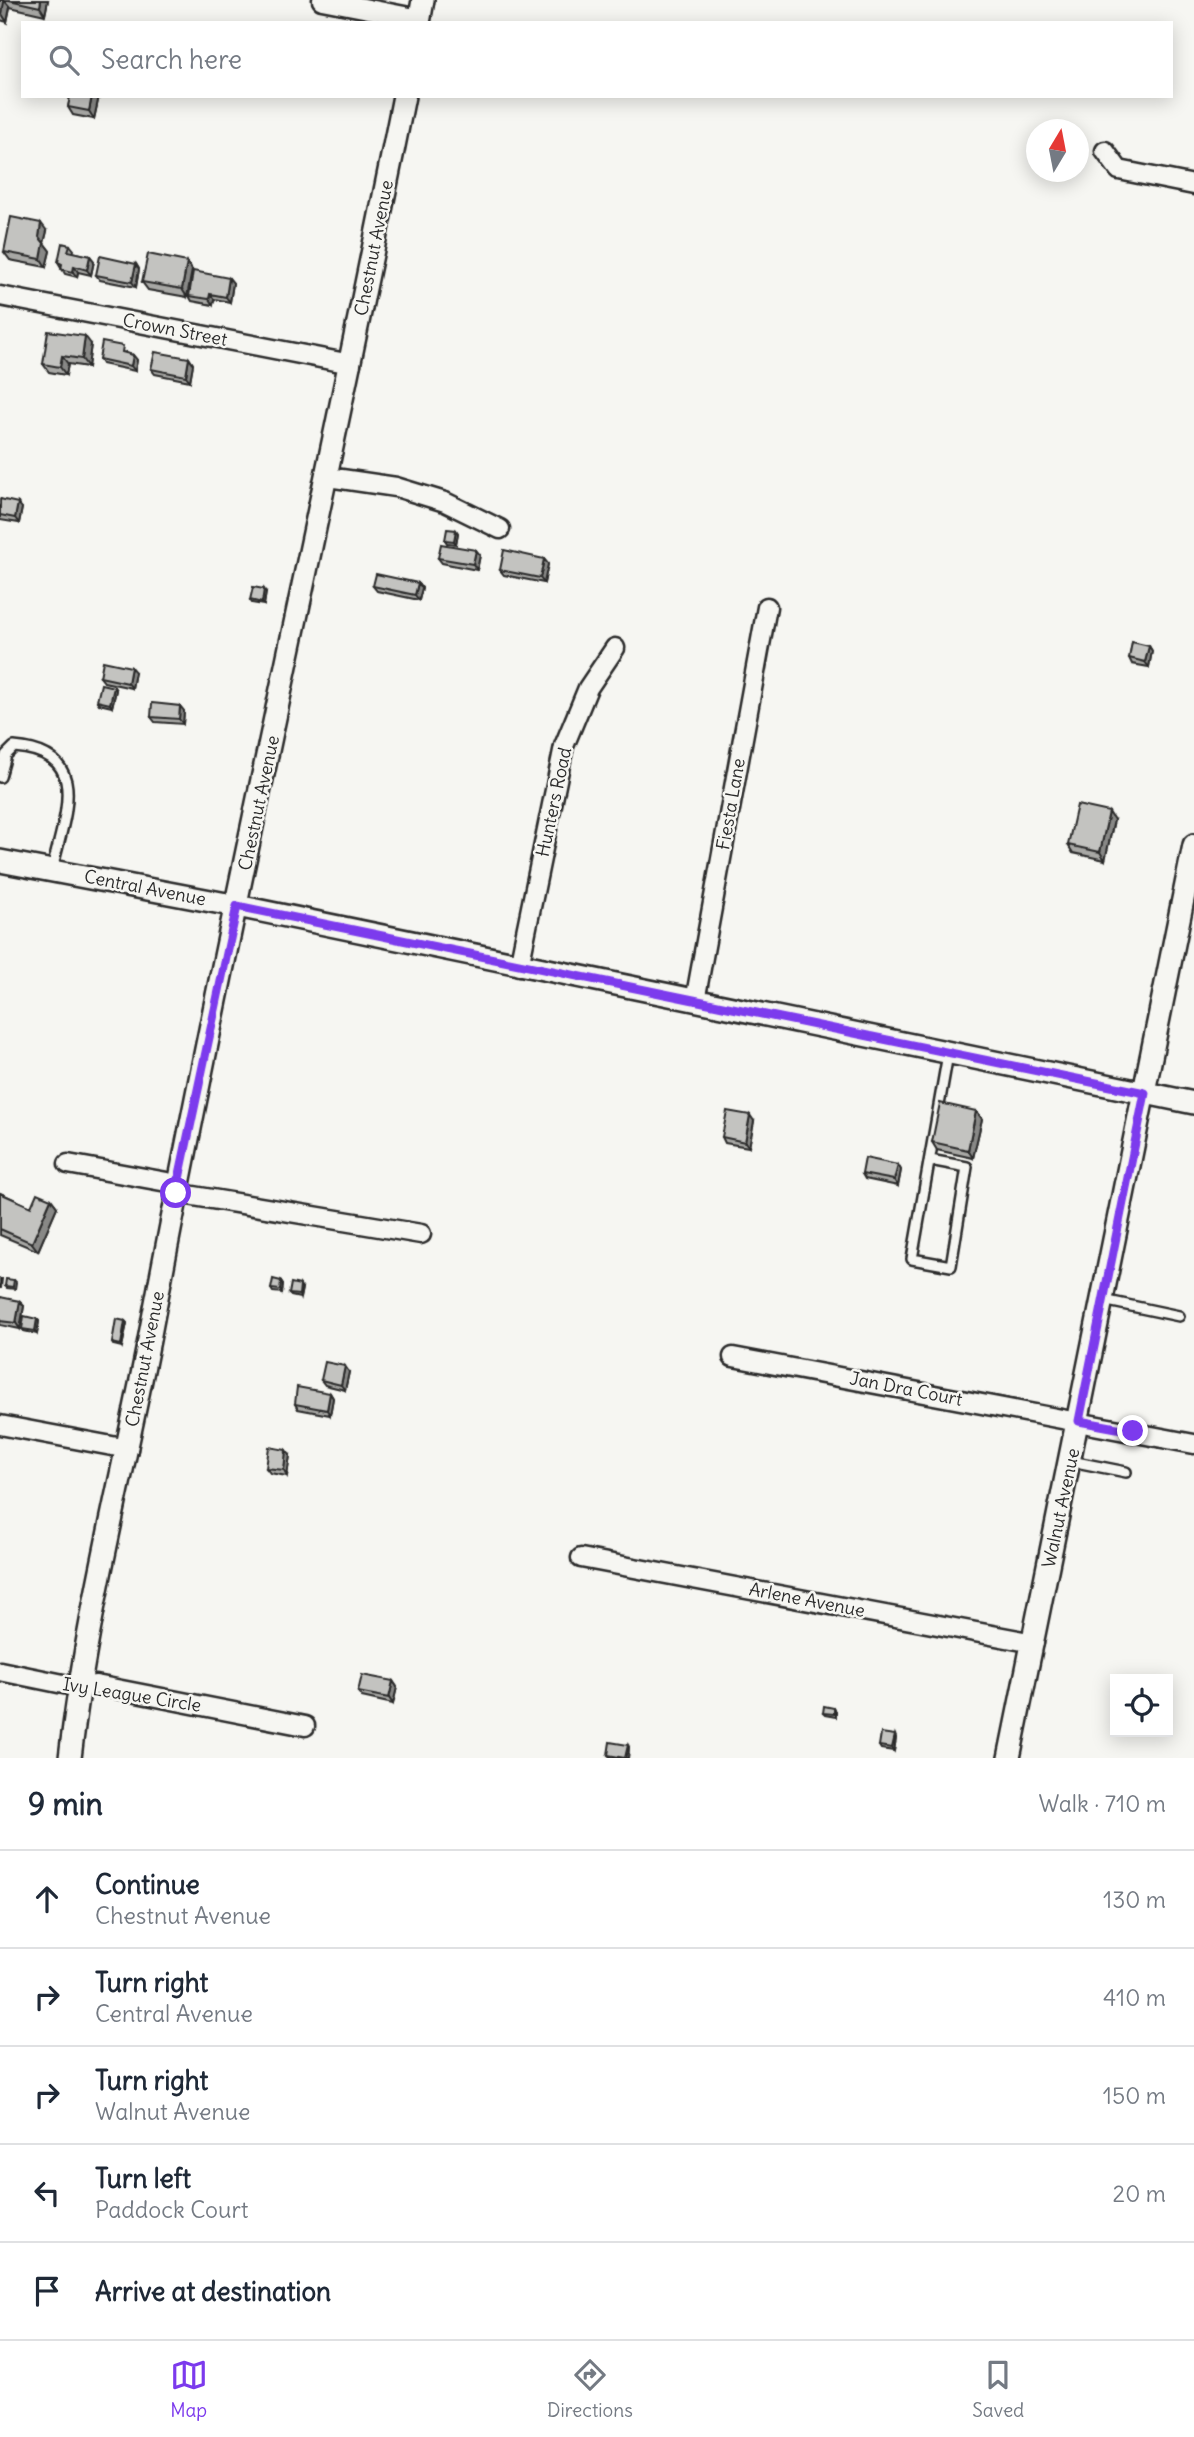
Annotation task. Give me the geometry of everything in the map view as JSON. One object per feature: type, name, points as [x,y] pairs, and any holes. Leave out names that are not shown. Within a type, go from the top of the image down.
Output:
[{"type":"street","points":[[322,0],[421,14]]},
{"type":"street","name":"Chestnut Avenue","points":[[69,1758],[78,1687],[128,1449],[177,1189],[328,477],[404,98]]},
{"type":"street","points":[[1105,151],[1119,170],[1194,185]]},
{"type":"street","name":"Crown Street","points":[[0,296],[351,364]]},
{"type":"street","points":[[328,477],[396,486],[444,502],[500,529]]},
{"type":"street","name":"Fiesta Lane","points":[[695,1001],[767,607]]},
{"type":"street","name":"Hunters Road","points":[[519,966],[564,746],[588,688],[615,648]]},
{"type":"street","name":"Walnut Avenue","points":[[1009,1758],[1194,845]]},
{"type":"street","name":"Central Avenue","points":[[0,860],[237,906],[1194,1103]]},
{"type":"street","points":[[68,1164],[177,1189],[421,1234]]},
{"type":"street","name":"Jan Dra Court","points":[[733,1357],[1194,1444]]},
{"type":"street","points":[[0,1425],[128,1449]]},
{"type":"street","name":"Arlene Avenue","points":[[581,1558],[1034,1643]]},
{"type":"street","name":"Ivy League Circle","points":[[0,1671],[78,1687],[96,1685],[305,1726]]},
{"type":"lane","points":[[0,777],[6,754],[14,747],[50,754],[62,766],[68,790],[52,870]]},
{"type":"lane","points":[[930,1160],[967,1167],[951,1266],[912,1259],[949,1052]]},
{"type":"lane","points":[[1103,1300],[1179,1316]]},
{"type":"lane","points":[[1071,1461],[1126,1472]]},
{"type":"building","points":[[0,0],[4,0],[2,14],[0,13]]},
{"type":"building","points":[[9,0],[41,0],[40,7]]},
{"type":"building","points":[[70,98],[92,98],[89,111],[68,107]]},
{"type":"building","points":[[11,217],[41,223],[39,237],[44,243],[41,259],[4,252]]},
{"type":"building","points":[[62,243],[70,245],[68,251],[90,256],[87,270],[74,266],[73,272],[61,269],[62,264],[58,262]]},
{"type":"building","points":[[148,254],[187,262],[182,289],[142,282]]},
{"type":"building","points":[[100,256],[136,264],[132,282],[96,275]]},
{"type":"building","points":[[193,271],[229,278],[226,297],[210,294],[209,299],[189,296]]},
{"type":"building","points":[[48,331],[85,336],[82,359],[62,356],[60,367],[43,364]]},
{"type":"building","points":[[102,342],[123,346],[122,352],[133,355],[131,366],[99,359]]},
{"type":"building","points":[[155,352],[189,358],[186,376],[151,369]]},
{"type":"building","points":[[0,499],[18,503],[15,518],[0,515]]},
{"type":"building","points":[[447,529],[456,530],[454,541],[445,540]]},
{"type":"building","points":[[441,544],[476,550],[473,564],[438,558]]},
{"type":"building","points":[[504,550],[544,559],[540,578],[500,570]]},
{"type":"building","points":[[376,574],[418,583],[415,595],[373,586]]},
{"type":"building","points":[[253,587],[264,589],[262,603],[250,600]]},
{"type":"building","points":[[1132,642],[1149,646],[1145,662],[1129,658]]},
{"type":"building","points":[[103,661],[131,667],[128,683],[100,677]]},
{"type":"building","points":[[101,684],[114,687],[110,704],[97,701]]},
{"type":"building","points":[[152,703],[180,706],[179,719],[151,717]]},
{"type":"building","points":[[1077,805],[1109,812],[1100,852],[1068,845]]},
{"type":"building","points":[[940,1103],[976,1111],[968,1150],[932,1142]]},
{"type":"building","points":[[727,1111],[750,1115],[745,1142],[722,1137]]},
{"type":"building","points":[[865,1158],[898,1165],[894,1180],[862,1174]]},
{"type":"building","points":[[0,1193],[31,1207],[37,1193],[51,1199],[32,1243],[0,1229]]},
{"type":"building","points":[[6,1279],[14,1280],[13,1287],[5,1286]]},
{"type":"building","points":[[273,1279],[281,1281],[280,1290],[271,1289]]},
{"type":"building","points":[[291,1283],[300,1285],[299,1295],[289,1294]]},
{"type":"building","points":[[0,1297],[20,1301],[16,1323],[0,1321]]},
{"type":"building","points":[[24,1316],[37,1319],[35,1331],[22,1329]]},
{"type":"building","points":[[116,1319],[125,1321],[121,1345],[112,1343]]},
{"type":"building","points":[[325,1362],[345,1366],[341,1385],[321,1380]]},
{"type":"building","points":[[297,1387],[330,1393],[327,1410],[295,1404]]},
{"type":"building","points":[[269,1447],[286,1450],[284,1470],[266,1468]]},
{"type":"building","points":[[362,1675],[393,1681],[389,1698],[358,1692]]},
{"type":"building","points":[[824,1706],[834,1708],[834,1714],[823,1713]]},
{"type":"building","points":[[881,1733],[895,1735],[892,1748],[879,1746]]},
{"type":"building","points":[[610,1742],[628,1745],[625,1758],[608,1755]]},
{"type":"route","points":[[176,1193],[237,906],[1145,1093],[1079,1421],[1133,1431]]}]
